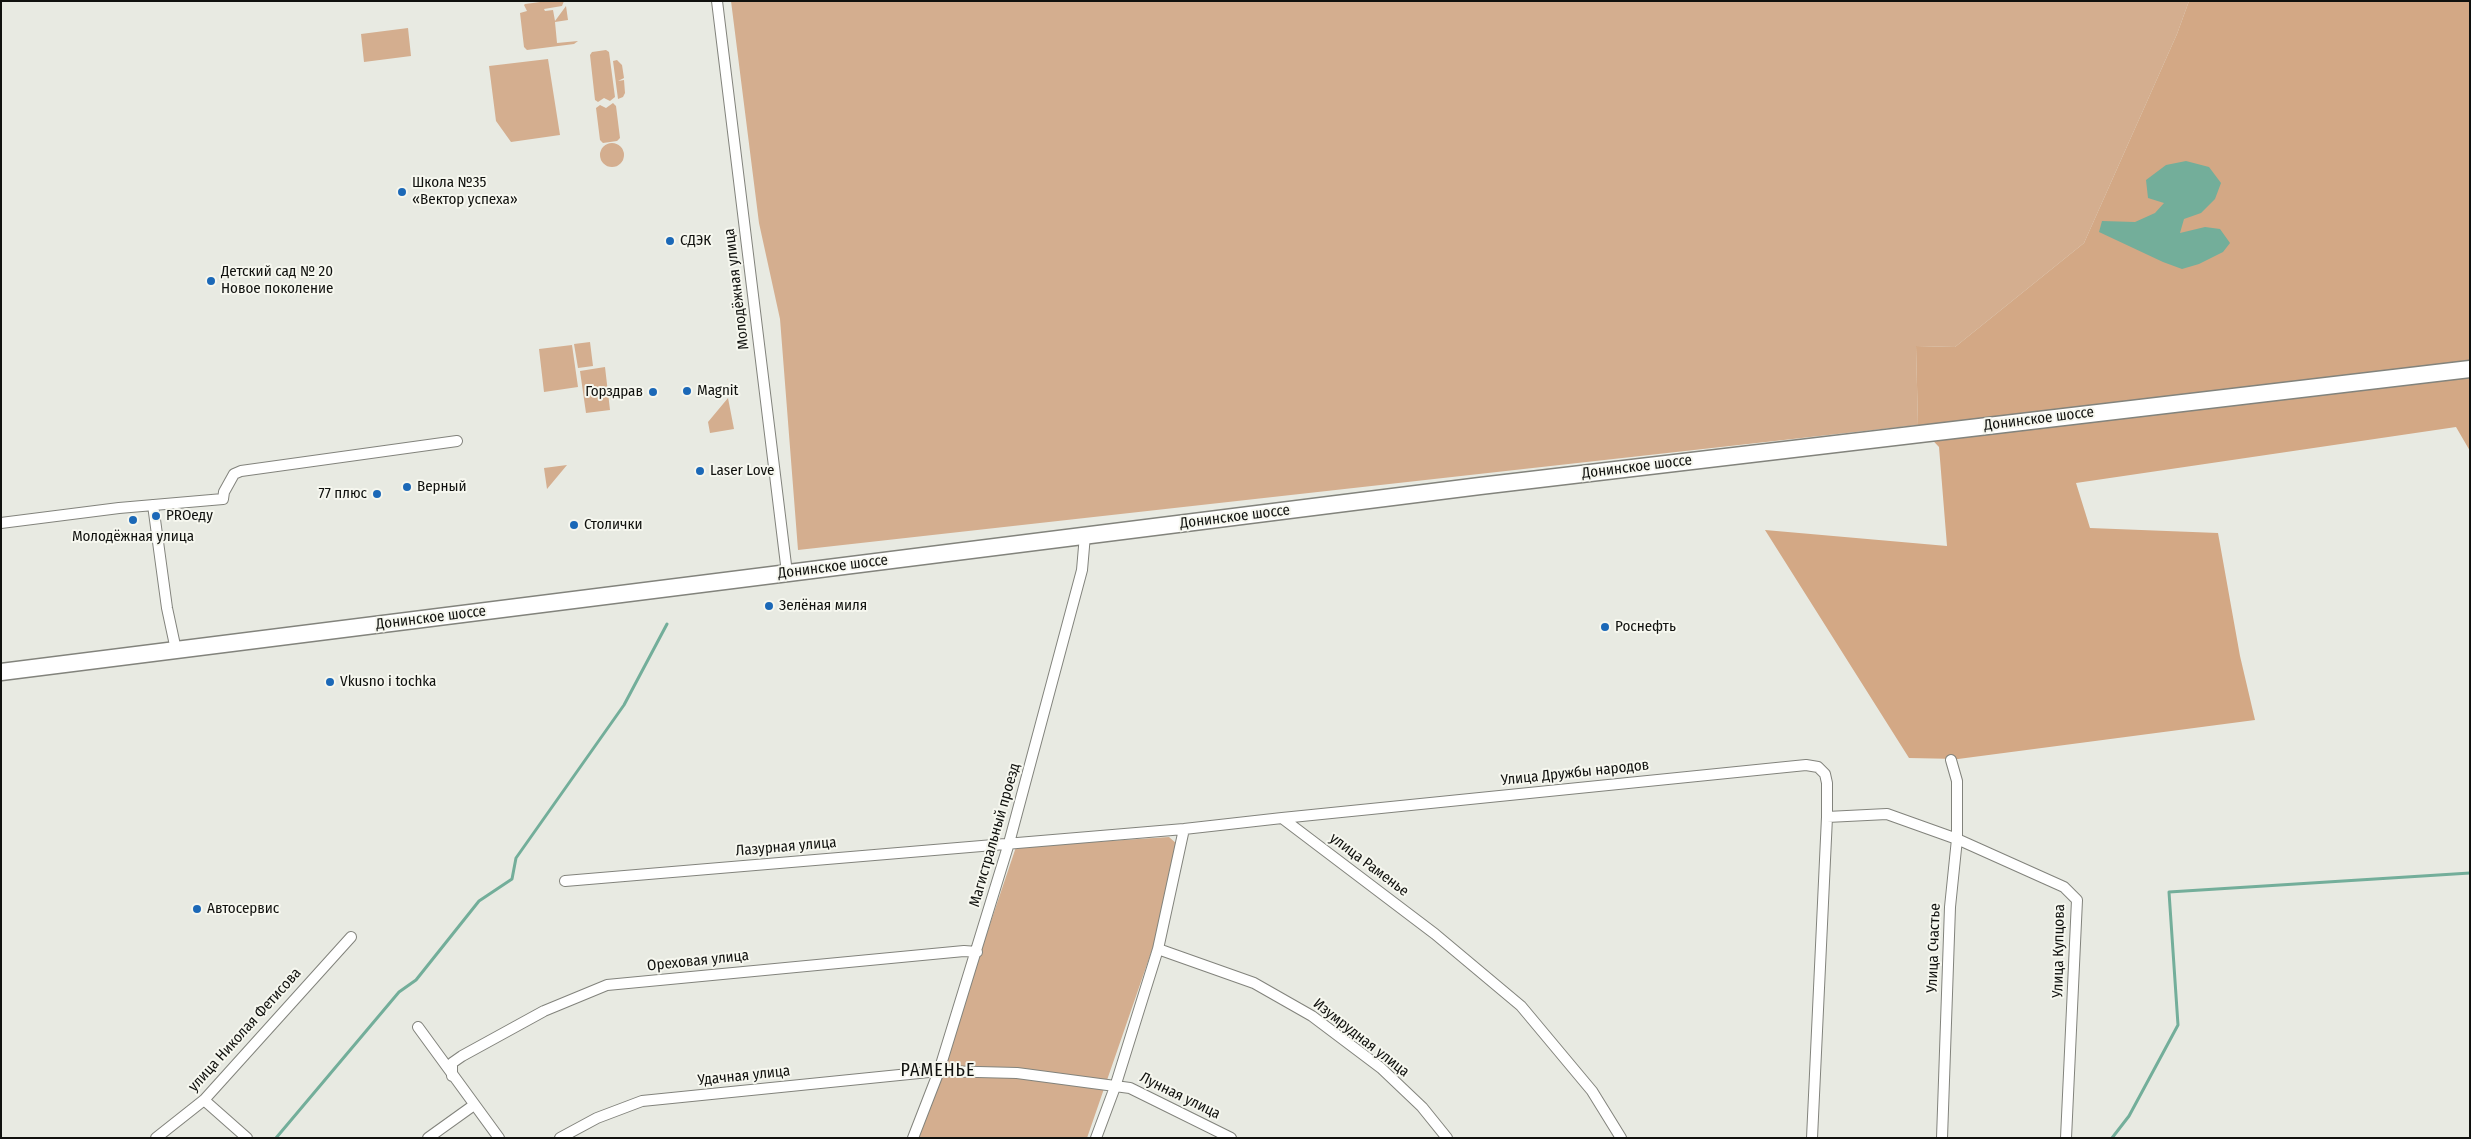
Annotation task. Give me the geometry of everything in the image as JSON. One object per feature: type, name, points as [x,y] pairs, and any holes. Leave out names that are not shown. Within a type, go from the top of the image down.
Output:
[{"type":"main road","name":"Донинское шоссе","points":[[1,672],[1741,454],[2470,369]]},
{"type":"street","name":"Молодёжная улица","points":[[717,1],[787,573]]},
{"type":"street","points":[[1,523],[223,498],[224,492],[234,474],[241,471],[457,440]]},
{"type":"street","points":[[153,505],[167,608],[176,650]]},
{"type":"street","name":"Магистральный проезд","points":[[913,1138],[938,1071],[977,952],[1009,843],[1082,570],[1085,535]]},
{"type":"street","name":"Улица Счастье","points":[[1942,1138],[1950,907],[1957,839],[1957,781],[1951,760]]},
{"type":"street","name":"Улица Дружбы народов","points":[[1282,818],[1806,765],[1818,767],[1825,774],[1827,783],[1827,817],[1812,1138]]},
{"type":"street","points":[[1827,817],[1887,814],[1957,839]]},
{"type":"street","points":[[1009,843],[1184,829],[1282,818]]},
{"type":"street","name":"улица Раменье","points":[[1282,818],[1436,934],[1520,1006],[1592,1091],[1620,1138]]},
{"type":"street","points":[[1096,1138],[1115,1087],[1158,949],[1184,829]]},
{"type":"street","name":"Улица Купцова","points":[[1957,839],[2064,887],[2077,900],[2066,1138]]},
{"type":"street","name":"Лазурная улица","points":[[565,881],[1009,843]]},
{"type":"street","name":"улица Николая Фетисова","points":[[156,1138],[204,1100],[351,937]]},
{"type":"street","name":"Изумрудная улица","points":[[1158,949],[1254,983],[1312,1016],[1381,1068],[1422,1107],[1447,1138]]},
{"type":"street","name":"Ореховая улица","points":[[452,1076],[452,1063],[462,1056],[544,1010],[607,985],[964,951],[977,952]]},
{"type":"street","points":[[418,1027],[499,1138]]},
{"type":"street","name":"Удачная улица","points":[[560,1138],[597,1118],[642,1101],[938,1071],[1017,1073],[1115,1087]]},
{"type":"street","name":"Лунная улица","points":[[1115,1087],[1130,1088],[1231,1138]]},
{"type":"street","points":[[204,1100],[247,1138]]},
{"type":"street","points":[[428,1138],[474,1105]]},
{"type":"shaded area","points":[[564,1],[562,6],[544,9],[545,11],[553,10],[555,21],[566,6],[568,20],[555,22],[557,43],[578,41],[574,44],[527,50],[524,47],[520,13],[527,11],[525,4]]},
{"type":"shaded area","points":[[731,1],[2189,1],[2177,34],[2084,243],[1955,347],[1916,346],[1918,425],[798,550],[780,319],[759,223]]},
{"type":"shaded area","points":[[2189,1],[2470,1],[2470,451],[2456,427],[2076,483],[2090,528],[2218,533],[2240,656],[2255,720],[1958,759],[1909,758],[1765,530],[1947,546],[1939,447],[1918,425],[1916,346],[1955,347],[2084,243],[2177,34]]},
{"type":"shaded area","points":[[408,28],[411,56],[364,62],[361,34]]},
{"type":"shaded area","points":[[606,50],[609,52],[615,97],[610,101],[604,98],[598,102],[595,100],[590,55],[592,52]]},
{"type":"shaded area","points":[[548,59],[560,135],[511,142],[496,121],[489,66]]},
{"type":"shaded area","points":[[617,60],[622,65],[624,78],[618,81],[624,80],[625,93],[623,97],[618,99],[613,61]]},
{"type":"shaded area","points":[[613,103],[616,106],[620,138],[617,141],[603,143],[600,140],[596,108],[600,105],[606,108]]},
{"type":"shaded area","points":[[612,143],[620,147],[624,155],[620,163],[612,167],[604,163],[600,155],[604,147]]},
{"type":"shaded area","points":[[2186,161],[2209,167],[2221,183],[2215,199],[2201,213],[2184,219],[2180,233],[2205,227],[2220,229],[2230,243],[2223,252],[2199,264],[2182,269],[2099,232],[2102,221],[2135,222],[2155,213],[2164,203],[2148,198],[2146,180],[2166,165]]},
{"type":"shaded area","points":[[590,342],[593,366],[578,368],[574,344]]},
{"type":"shaded area","points":[[572,345],[578,387],[544,392],[539,349]]},
{"type":"shaded area","points":[[605,367],[610,410],[586,413],[580,371]]},
{"type":"shaded area","points":[[728,398],[734,429],[710,433],[708,422]]},
{"type":"shaded area","points":[[567,465],[547,489],[544,468]]},
{"type":"shaded area","points":[[1169,837],[1177,844],[1154,944],[1087,1138],[918,1138],[1016,847]]},
{"type":"waterway","points":[[276,1138],[399,992],[416,980],[479,901],[512,879],[516,858],[624,705],[667,624]]},
{"type":"waterway","points":[[2112,1138],[2129,1116],[2178,1025],[2169,892],[2470,873]]},
{"type":"place","name":"Школа №35 «Вектор успеха»","points":[[402,192]]},
{"type":"place","name":"СДЭК","points":[[670,241]]},
{"type":"place","name":"Детский сад № 20 Новое поколение","points":[[211,281]]},
{"type":"place","name":"Magnit","points":[[687,391]]},
{"type":"place","name":"Горздрав","points":[[653,392]]},
{"type":"place","name":"Laser Love","points":[[700,471]]},
{"type":"place","name":"Верный","points":[[407,487]]},
{"type":"place","name":"77 плюс","points":[[377,494]]},
{"type":"place","name":"PROеду","points":[[156,516]]},
{"type":"place","name":"Молодёжная улица","points":[[133,520]]},
{"type":"place","name":"Столички","points":[[574,525]]},
{"type":"place","name":"Зелёная миля","points":[[769,606]]},
{"type":"place","name":"Роснефть","points":[[1605,627]]},
{"type":"place","name":"Vkusno i tochka","points":[[330,682]]},
{"type":"place","name":"Автосервис","points":[[197,909]]},
{"type":"district","name":"РАМЕНЬЕ","points":[[938,1071]]}]
